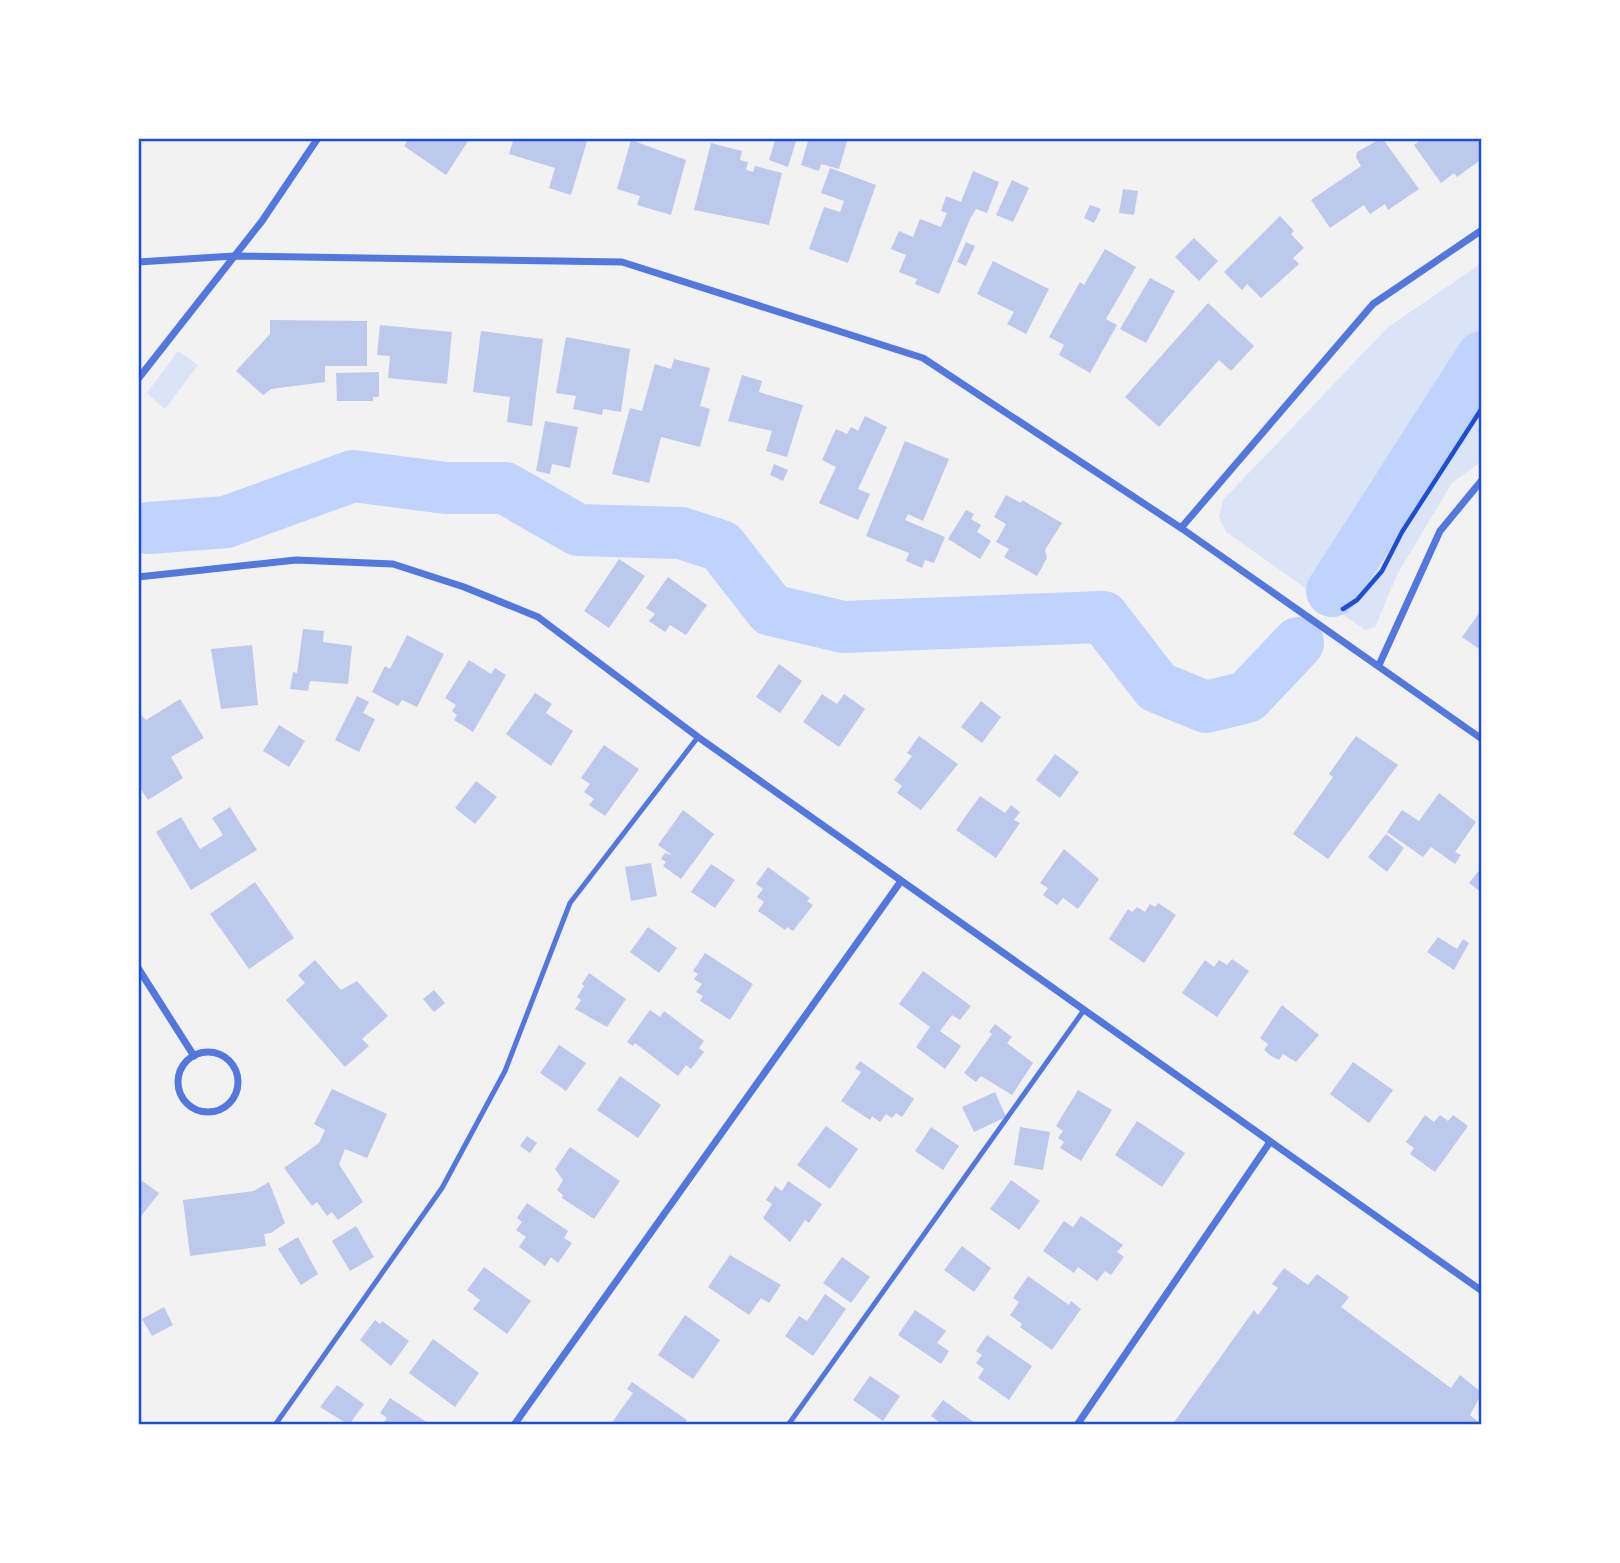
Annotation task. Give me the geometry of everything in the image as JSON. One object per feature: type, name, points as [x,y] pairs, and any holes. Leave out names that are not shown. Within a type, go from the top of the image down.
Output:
[{"type":"street","points":[[138,379],[262,221],[318,138]]},
{"type":"street","points":[[1181,528],[1373,304],[1482,230]]},
{"type":"street","points":[[138,262],[234,256],[622,262],[923,358],[1181,528],[1482,739]]},
{"type":"street","points":[[1379,665],[1440,531],[1482,480]]},
{"type":"street","points":[[138,576],[296,560],[393,564],[464,587],[537,617],[698,737],[1482,1291]]},
{"type":"street","points":[[514,1425],[901,881]]},
{"type":"street","points":[[138,968],[194,1056]]},
{"type":"street","points":[[209,1052],[219,1054],[234,1066],[239,1085],[236,1095],[223,1110],[203,1112],[185,1103],[180,1094],[179,1074],[194,1056],[209,1052]]},
{"type":"street","points":[[1077,1425],[1270,1142]]},
{"type":"lane","points":[[275,1425],[442,1188],[505,1071],[570,903],[698,737]]},
{"type":"lane","points":[[788,1425],[1084,1010]]},
{"type":"path","points":[[1343,609],[1357,600],[1382,571],[1402,532],[1482,408]]},
{"type":"shaded area","points":[[1482,263],[1482,461],[1452,483],[1398,573],[1375,627],[1365,630],[1226,532],[1219,517],[1223,500],[1388,327]]},
{"type":"shaded area","points":[[178,351],[198,365],[165,409],[147,393]]},
{"type":"building","points":[[409,138],[470,138],[446,175],[404,146]]},
{"type":"building","points":[[514,138],[588,138],[571,195],[549,188],[555,168],[509,154]]},
{"type":"building","points":[[776,138],[797,138],[788,167],[769,160]]},
{"type":"building","points":[[809,138],[848,138],[839,169],[821,164],[819,171],[801,165]]},
{"type":"building","points":[[1382,138],[1419,189],[1388,210],[1385,204],[1370,214],[1364,205],[1330,228],[1311,200],[1361,166],[1356,157],[1357,152]]},
{"type":"building","points":[[1423,138],[1482,138],[1482,159],[1457,177],[1454,173],[1441,183],[1414,145]]},
{"type":"building","points":[[631,140],[686,160],[671,215],[637,205],[640,196],[617,189]]},
{"type":"building","points":[[711,143],[742,151],[740,160],[748,162],[746,170],[753,172],[755,166],[782,173],[769,225],[694,210]]},
{"type":"building","points":[[830,168],[876,185],[848,263],[809,249],[824,207],[840,212],[844,201],[821,193]]},
{"type":"building","points":[[973,171],[999,182],[987,213],[976,209],[970,219],[939,294],[915,284],[917,279],[899,272],[906,255],[891,249],[899,231],[913,237],[920,219],[941,227],[947,213],[941,211],[946,196],[961,202]]},
{"type":"building","points":[[1012,180],[1029,188],[1013,222],[996,215]]},
{"type":"building","points":[[1123,189],[1138,191],[1134,215],[1119,213]]},
{"type":"building","points":[[1090,205],[1101,209],[1094,223],[1084,218]]},
{"type":"building","points":[[1280,216],[1294,231],[1291,234],[1304,248],[1293,258],[1299,264],[1261,298],[1247,284],[1242,290],[1224,272]]},
{"type":"building","points":[[1194,238],[1218,261],[1199,281],[1175,257]]},
{"type":"building","points":[[966,242],[975,246],[966,266],[957,262]]},
{"type":"building","points":[[1105,249],[1136,267],[1106,319],[1117,325],[1090,373],[1059,355],[1064,345],[1049,337],[1080,282],[1084,285]]},
{"type":"building","points":[[993,261],[1049,289],[1026,334],[1007,324],[1014,312],[977,294]]},
{"type":"building","points":[[1150,278],[1175,291],[1146,343],[1120,329]]},
{"type":"building","points":[[1208,303],[1254,346],[1231,371],[1219,360],[1159,427],[1125,397]]},
{"type":"building","points":[[270,320],[367,321],[367,366],[325,366],[325,382],[271,389],[263,395],[236,371],[270,334]]},
{"type":"building","points":[[380,325],[452,332],[447,384],[388,378],[390,356],[377,355]]},
{"type":"building","points":[[481,331],[543,339],[532,426],[507,422],[510,397],[473,392]]},
{"type":"building","points":[[566,337],[630,349],[621,412],[603,409],[602,415],[573,409],[576,396],[556,393]]},
{"type":"building","points":[[674,359],[710,368],[700,406],[710,409],[700,447],[661,437],[649,483],[612,474],[630,408],[642,411],[655,364],[671,369]]},
{"type":"building","points":[[379,372],[379,397],[373,397],[373,401],[337,401],[336,373]]},
{"type":"building","points":[[742,375],[762,381],[759,392],[803,405],[787,457],[766,451],[772,431],[728,421]]},
{"type":"building","points":[[865,416],[887,427],[858,489],[870,494],[858,520],[819,503],[836,467],[822,460],[836,429],[847,434],[851,427],[858,431]]},
{"type":"building","points":[[545,421],[578,427],[570,468],[552,464],[550,474],[536,471]]},
{"type":"building","points":[[905,441],[949,459],[923,521],[908,514],[905,520],[945,537],[934,563],[925,560],[922,568],[906,561],[909,553],[866,536]]},
{"type":"building","points":[[774,464],[788,470],[783,481],[770,475]]},
{"type":"building","points":[[1006,495],[1021,503],[1022,500],[1062,523],[1045,550],[1047,558],[1037,576],[1004,557],[1009,549],[996,542],[1006,524],[994,517]]},
{"type":"building","points":[[966,510],[974,514],[971,519],[981,525],[977,532],[991,541],[980,559],[948,539]]},
{"type":"building","points":[[619,559],[645,576],[609,628],[584,611]]},
{"type":"building","points":[[668,577],[707,605],[686,635],[670,625],[665,632],[649,621],[655,614],[646,608]]},
{"type":"building","points":[[1482,609],[1482,651],[1462,637]]},
{"type":"building","points":[[303,629],[324,631],[323,642],[352,646],[348,684],[310,681],[308,691],[290,689],[293,672],[297,673]]},
{"type":"building","points":[[407,635],[444,654],[417,707],[402,700],[398,706],[372,692],[385,666],[390,669]]},
{"type":"building","points":[[252,645],[258,705],[221,709],[211,649]]},
{"type":"building","points":[[469,660],[491,674],[495,668],[506,675],[473,732],[454,720],[457,715],[452,711],[456,705],[445,698]]},
{"type":"building","points":[[779,664],[802,681],[780,713],[756,697]]},
{"type":"building","points":[[535,693],[552,704],[546,713],[573,731],[551,766],[506,734]]},
{"type":"building","points":[[822,694],[837,704],[844,694],[865,709],[839,747],[803,722]]},
{"type":"building","points":[[357,696],[369,702],[363,713],[375,719],[359,752],[335,740]]},
{"type":"building","points":[[180,699],[204,738],[171,757],[183,778],[148,800],[138,785],[138,712],[146,720]]},
{"type":"building","points":[[981,701],[1001,717],[982,743],[961,727]]},
{"type":"building","points":[[279,725],[305,741],[289,767],[263,751]]},
{"type":"building","points":[[919,736],[958,764],[921,810],[897,793],[902,786],[894,780],[912,756],[907,753]]},
{"type":"building","points":[[1356,736],[1398,765],[1328,859],[1293,834],[1333,777],[1329,774]]},
{"type":"building","points":[[604,745],[639,769],[605,816],[589,805],[594,799],[584,792],[590,784],[581,778]]},
{"type":"building","points":[[1055,754],[1079,772],[1060,798],[1036,780]]},
{"type":"building","points":[[476,781],[497,797],[475,824],[455,808]]},
{"type":"building","points":[[1439,793],[1476,822],[1455,852],[1461,855],[1455,864],[1431,847],[1423,857],[1387,832],[1402,810],[1419,821]]},
{"type":"building","points":[[980,796],[1005,813],[1011,805],[1020,812],[1014,820],[1020,823],[996,858],[956,830]]},
{"type":"building","points":[[230,807],[257,850],[191,890],[156,832],[181,817],[200,849],[223,835],[212,818]]},
{"type":"building","points":[[683,810],[714,834],[681,879],[663,866],[666,862],[661,859],[665,853],[672,855],[658,845]]},
{"type":"building","points":[[1386,834],[1404,848],[1387,872],[1368,857]]},
{"type":"building","points":[[1064,849],[1099,879],[1078,909],[1063,898],[1057,905],[1043,895],[1048,888],[1040,883]]},
{"type":"building","points":[[651,863],[657,896],[631,901],[625,867]]},
{"type":"building","points":[[711,864],[735,880],[715,908],[691,892]]},
{"type":"building","points":[[768,867],[810,898],[807,901],[813,905],[793,931],[787,927],[785,930],[758,911],[764,902],[757,897],[763,889],[756,884]]},
{"type":"building","points":[[1482,867],[1482,893],[1469,883]]},
{"type":"building","points":[[255,882],[294,938],[249,969],[210,914]]},
{"type":"building","points":[[1158,903],[1176,915],[1144,963],[1109,939],[1128,909],[1132,912],[1137,907],[1145,912],[1150,904],[1155,907]]},
{"type":"building","points":[[648,927],[677,948],[659,973],[630,952]]},
{"type":"building","points":[[1438,937],[1457,949],[1463,939],[1469,943],[1454,970],[1427,952]]},
{"type":"building","points":[[705,953],[753,984],[730,1020],[700,1001],[703,996],[696,992],[702,984],[694,979],[698,974],[693,971]]},
{"type":"building","points":[[1232,959],[1249,971],[1217,1017],[1182,993],[1205,960],[1214,967],[1219,960],[1227,965]]},
{"type":"building","points":[[315,960],[341,990],[357,981],[388,1016],[362,1039],[369,1046],[345,1067],[286,1000],[305,983],[298,975]]},
{"type":"building","points":[[923,971],[971,1006],[960,1020],[952,1015],[940,1031],[961,1046],[945,1069],[916,1047],[930,1027],[899,1004]]},
{"type":"building","points":[[589,973],[626,999],[607,1027],[575,1009],[581,1000],[577,997],[584,986],[582,984]]},
{"type":"building","points":[[434,990],[445,1003],[434,1012],[423,999]]},
{"type":"building","points":[[1282,1005],[1319,1035],[1296,1062],[1283,1054],[1279,1060],[1271,1056],[1264,1050],[1268,1044],[1260,1038]]},
{"type":"building","points":[[650,1010],[660,1017],[664,1011],[704,1041],[699,1048],[704,1052],[691,1069],[686,1065],[678,1076],[635,1043],[633,1046],[627,1042]]},
{"type":"building","points":[[995,1024],[1012,1037],[1007,1043],[1033,1063],[1012,1095],[981,1076],[976,1082],[964,1073],[992,1034],[989,1032]]},
{"type":"building","points":[[559,1045],[586,1063],[566,1091],[540,1073]]},
{"type":"building","points":[[860,1061],[914,1099],[902,1117],[896,1113],[892,1118],[886,1114],[880,1122],[872,1116],[870,1120],[841,1101],[861,1072],[855,1068]]},
{"type":"building","points":[[1353,1062],[1393,1090],[1369,1123],[1330,1094]]},
{"type":"building","points":[[620,1076],[661,1105],[638,1138],[597,1110]]},
{"type":"building","points":[[332,1089],[387,1114],[367,1158],[345,1149],[339,1164],[363,1202],[338,1220],[332,1212],[327,1216],[317,1202],[312,1206],[284,1168],[319,1143],[325,1130],[314,1124]]},
{"type":"building","points":[[1078,1090],[1112,1110],[1081,1161],[1060,1148],[1064,1142],[1058,1138],[1063,1131],[1056,1126]]},
{"type":"building","points":[[995,1092],[1006,1117],[974,1132],[962,1107]]},
{"type":"building","points":[[1425,1115],[1434,1122],[1440,1115],[1448,1121],[1453,1115],[1468,1126],[1435,1172],[1410,1154],[1414,1148],[1406,1142]]},
{"type":"building","points":[[1137,1121],[1185,1153],[1162,1187],[1115,1155]]},
{"type":"building","points":[[826,1126],[858,1149],[830,1189],[797,1165]]},
{"type":"building","points":[[931,1127],[959,1146],[943,1170],[915,1151]]},
{"type":"building","points":[[1020,1127],[1050,1132],[1043,1170],[1014,1165]]},
{"type":"building","points":[[527,1136],[537,1143],[530,1153],[520,1146]]},
{"type":"building","points":[[570,1147],[620,1181],[594,1219],[562,1198],[563,1195],[557,1190],[563,1180],[555,1169]]},
{"type":"building","points":[[138,1178],[159,1193],[138,1220]]},
{"type":"building","points":[[1011,1180],[1040,1201],[1019,1230],[990,1209]]},
{"type":"building","points":[[788,1181],[822,1204],[809,1223],[805,1220],[790,1242],[763,1218],[772,1204],[766,1200],[775,1186],[782,1191]]},
{"type":"building","points":[[269,1182],[285,1223],[271,1233],[264,1234],[266,1246],[190,1256],[183,1200],[254,1191]]},
{"type":"building","points":[[527,1203],[568,1231],[564,1238],[572,1243],[558,1263],[551,1257],[545,1266],[519,1247],[526,1237],[516,1230],[522,1222],[517,1218]]},
{"type":"building","points":[[1081,1216],[1123,1245],[1117,1252],[1124,1257],[1111,1275],[1105,1271],[1097,1281],[1078,1267],[1074,1273],[1043,1251],[1064,1221],[1073,1227]]},
{"type":"building","points":[[356,1226],[374,1257],[350,1271],[332,1241]]},
{"type":"building","points":[[298,1237],[318,1274],[301,1285],[278,1249]]},
{"type":"building","points":[[962,1246],[991,1268],[974,1292],[944,1270]]},
{"type":"building","points":[[730,1255],[781,1285],[769,1303],[761,1298],[749,1315],[708,1287]]},
{"type":"building","points":[[842,1257],[870,1277],[851,1303],[823,1283]]},
{"type":"building","points":[[484,1267],[531,1301],[507,1334],[473,1309],[480,1300],[467,1290]]},
{"type":"building","points":[[1284,1268],[1308,1285],[1317,1274],[1349,1297],[1341,1307],[1451,1388],[1460,1375],[1482,1393],[1470,1415],[1482,1425],[1337,1425],[1333,1422],[1331,1425],[1172,1425],[1254,1310],[1258,1315],[1278,1288],[1272,1284]]},
{"type":"building","points":[[1028,1276],[1069,1305],[1071,1301],[1081,1309],[1052,1350],[1020,1327],[1022,1324],[1010,1315],[1019,1302],[1013,1298]]},
{"type":"building","points":[[825,1294],[846,1309],[813,1356],[785,1336],[799,1316],[807,1321]]},
{"type":"building","points":[[164,1307],[173,1325],[152,1336],[142,1319]]},
{"type":"building","points":[[915,1310],[946,1331],[937,1343],[949,1351],[941,1364],[898,1335]]},
{"type":"building","points":[[685,1315],[720,1340],[693,1379],[658,1355]]},
{"type":"building","points":[[375,1320],[380,1324],[382,1321],[409,1341],[391,1366],[360,1340]]},
{"type":"building","points":[[987,1335],[1032,1366],[1009,1400],[978,1378],[984,1369],[976,1363],[982,1355],[976,1351]]},
{"type":"building","points":[[433,1339],[479,1373],[455,1407],[409,1373]]},
{"type":"building","points":[[870,1376],[900,1396],[883,1421],[853,1400]]},
{"type":"building","points":[[632,1382],[687,1420],[683,1425],[618,1425],[613,1421],[633,1393],[627,1389]]},
{"type":"building","points":[[337,1385],[364,1404],[349,1425],[320,1407]]},
{"type":"building","points":[[390,1398],[431,1425],[382,1425],[387,1418],[380,1413]]},
{"type":"building","points":[[943,1400],[978,1425],[943,1425],[931,1416]]},
{"type":"waterway","points":[[1332,591],[1482,357]]},
{"type":"waterway","points":[[149,528],[226,522],[353,476],[446,488],[505,488],[578,530],[681,533],[721,546],[771,610],[843,627],[1103,617],[1157,687],[1206,707],[1247,697],[1298,643]]}]
